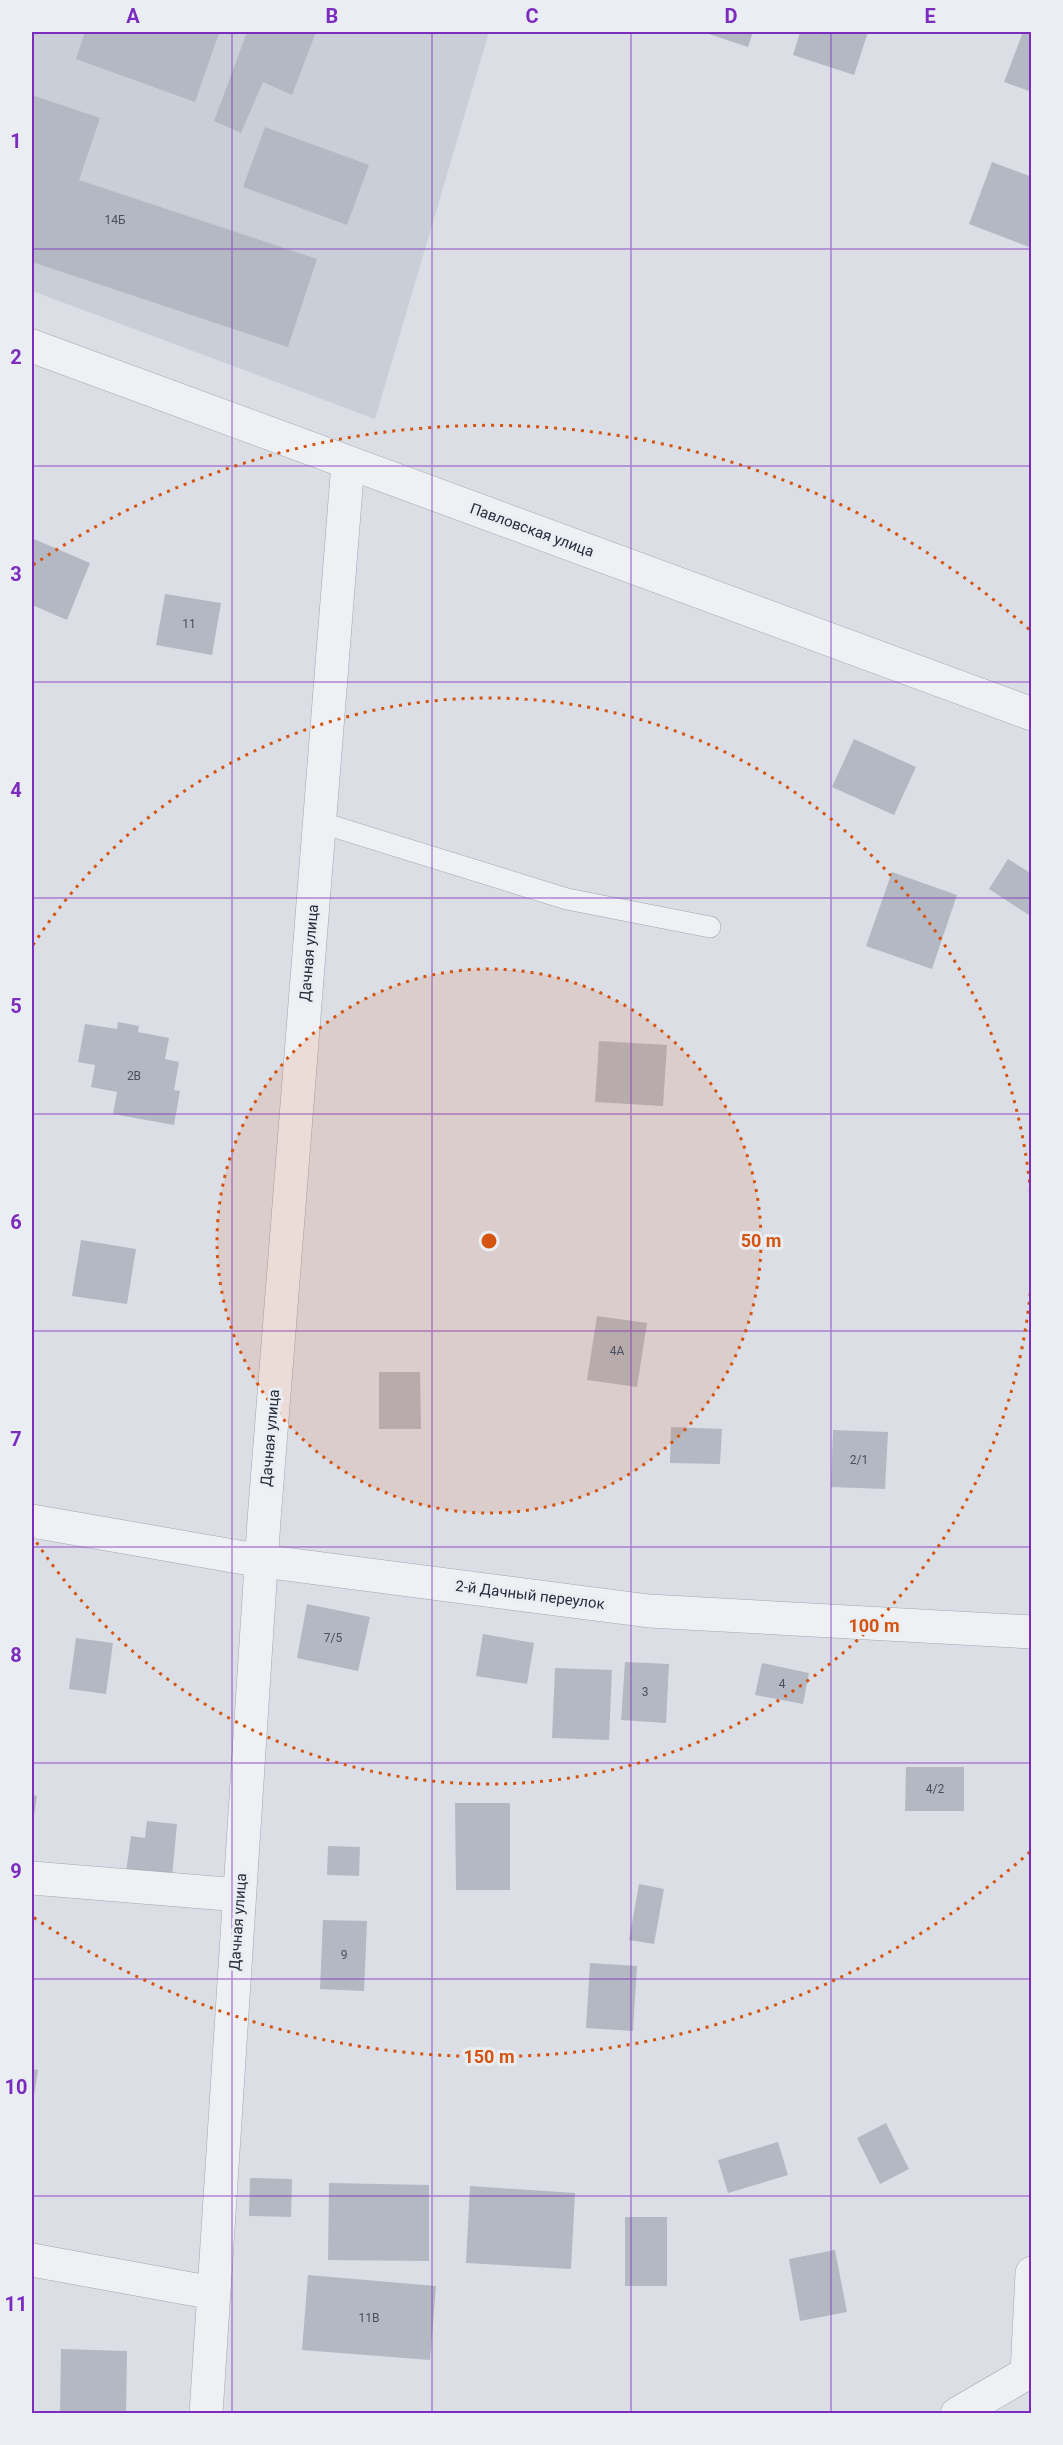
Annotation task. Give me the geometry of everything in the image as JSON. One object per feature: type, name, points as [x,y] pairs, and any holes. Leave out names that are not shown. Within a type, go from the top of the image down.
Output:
[{"type":"street","name":"Павловская улица","points":[[32,346],[1032,714]]},
{"type":"street","name":"Дачная улица","points":[[206,2414],[262,1561],[348,463]]},
{"type":"street","name":"2-й Дачный переулок","points":[[32,1521],[262,1561],[649,1611],[1032,1632]]},
{"type":"street","points":[[32,1878],[239,1895]]},
{"type":"street","points":[[32,2260],[213,2293]]},
{"type":"street","points":[[957,2414],[1027,2373],[1032,2273]]},
{"type":"lane","points":[[320,822],[567,899],[710,927]]},
{"type":"shaded area","points":[[32,32],[489,32],[375,419],[32,291]]},
{"type":"building","points":[[85,32],[219,33],[195,102],[76,59]]},
{"type":"building","points":[[247,32],[316,32],[292,95],[263,82],[241,133],[214,121]]},
{"type":"building","points":[[703,32],[753,32],[748,47]]},
{"type":"building","points":[[800,32],[868,32],[854,75],[793,55]]},
{"type":"building","points":[[1023,32],[1032,32],[1032,92],[1004,82]]},
{"type":"building","points":[[32,95],[100,118],[79,180],[317,259],[288,347],[32,262]]},
{"type":"building","points":[[265,127],[369,165],[347,225],[243,187]]},
{"type":"building","points":[[992,162],[1032,177],[1032,248],[969,224]]},
{"type":"building","points":[[34,539],[90,563],[67,620],[32,605],[32,545]]},
{"type":"building","points":[[165,594],[221,603],[212,655],[156,645]]},
{"type":"building","points":[[854,739],[916,767],[894,815],[832,787]]},
{"type":"building","points":[[1008,859],[1032,874],[1032,917],[989,889]]},
{"type":"building","points":[[892,872],[957,895],[932,969],[866,946]]},
{"type":"building","points":[[118,1022],[139,1026],[138,1032],[169,1038],[165,1059],[179,1062],[174,1090],[180,1091],[174,1125],[113,1114],[117,1092],[91,1087],[95,1065],[78,1062],[85,1024],[117,1029]]},
{"type":"building","points":[[599,1041],[667,1045],[663,1106],[595,1102]]},
{"type":"building","points":[[81,1240],[136,1249],[127,1304],[72,1296]]},
{"type":"building","points":[[597,1316],[647,1323],[637,1387],[587,1380]]},
{"type":"building","points":[[379,1372],[420,1372],[421,1429],[379,1429]]},
{"type":"building","points":[[671,1427],[722,1429],[720,1464],[670,1463]]},
{"type":"building","points":[[833,1430],[888,1432],[885,1489],[831,1487]]},
{"type":"building","points":[[307,1604],[370,1617],[358,1671],[297,1658]]},
{"type":"building","points":[[483,1634],[534,1643],[527,1684],[476,1676]]},
{"type":"building","points":[[76,1638],[113,1643],[106,1694],[69,1689]]},
{"type":"building","points":[[625,1662],[669,1664],[666,1723],[621,1720]]},
{"type":"building","points":[[762,1663],[809,1673],[803,1704],[755,1695]]},
{"type":"building","points":[[555,1668],[612,1670],[609,1740],[552,1738]]},
{"type":"building","points":[[906,1767],[964,1767],[964,1811],[905,1811]]},
{"type":"building","points":[[32,1795],[37,1796],[33,1822],[32,1822]]},
{"type":"building","points":[[455,1803],[510,1803],[510,1890],[456,1890]]},
{"type":"building","points":[[147,1821],[177,1824],[172,1877],[126,1872],[131,1836],[145,1838]]},
{"type":"building","points":[[328,1846],[360,1847],[359,1876],[327,1875]]},
{"type":"building","points":[[639,1884],[664,1889],[654,1944],[629,1940]]},
{"type":"building","points":[[323,1920],[367,1921],[364,1991],[320,1989]]},
{"type":"building","points":[[590,1963],[637,1966],[633,2031],[586,2028]]},
{"type":"building","points":[[32,2069],[38,2070],[33,2102],[32,2102]]},
{"type":"building","points":[[886,2123],[909,2169],[880,2184],[857,2138]]},
{"type":"building","points":[[778,2142],[788,2175],[728,2193],[718,2160]]},
{"type":"building","points":[[250,2178],[292,2179],[291,2217],[249,2216]]},
{"type":"building","points":[[329,2183],[429,2185],[429,2261],[328,2260]]},
{"type":"building","points":[[470,2186],[575,2193],[571,2269],[466,2263]]},
{"type":"building","points":[[625,2217],[667,2217],[667,2286],[625,2286]]},
{"type":"building","points":[[835,2250],[847,2312],[800,2321],[789,2259]]},
{"type":"building","points":[[308,2275],[436,2286],[430,2360],[302,2350]]},
{"type":"building","points":[[61,2349],[127,2351],[126,2414],[60,2412]]}]
